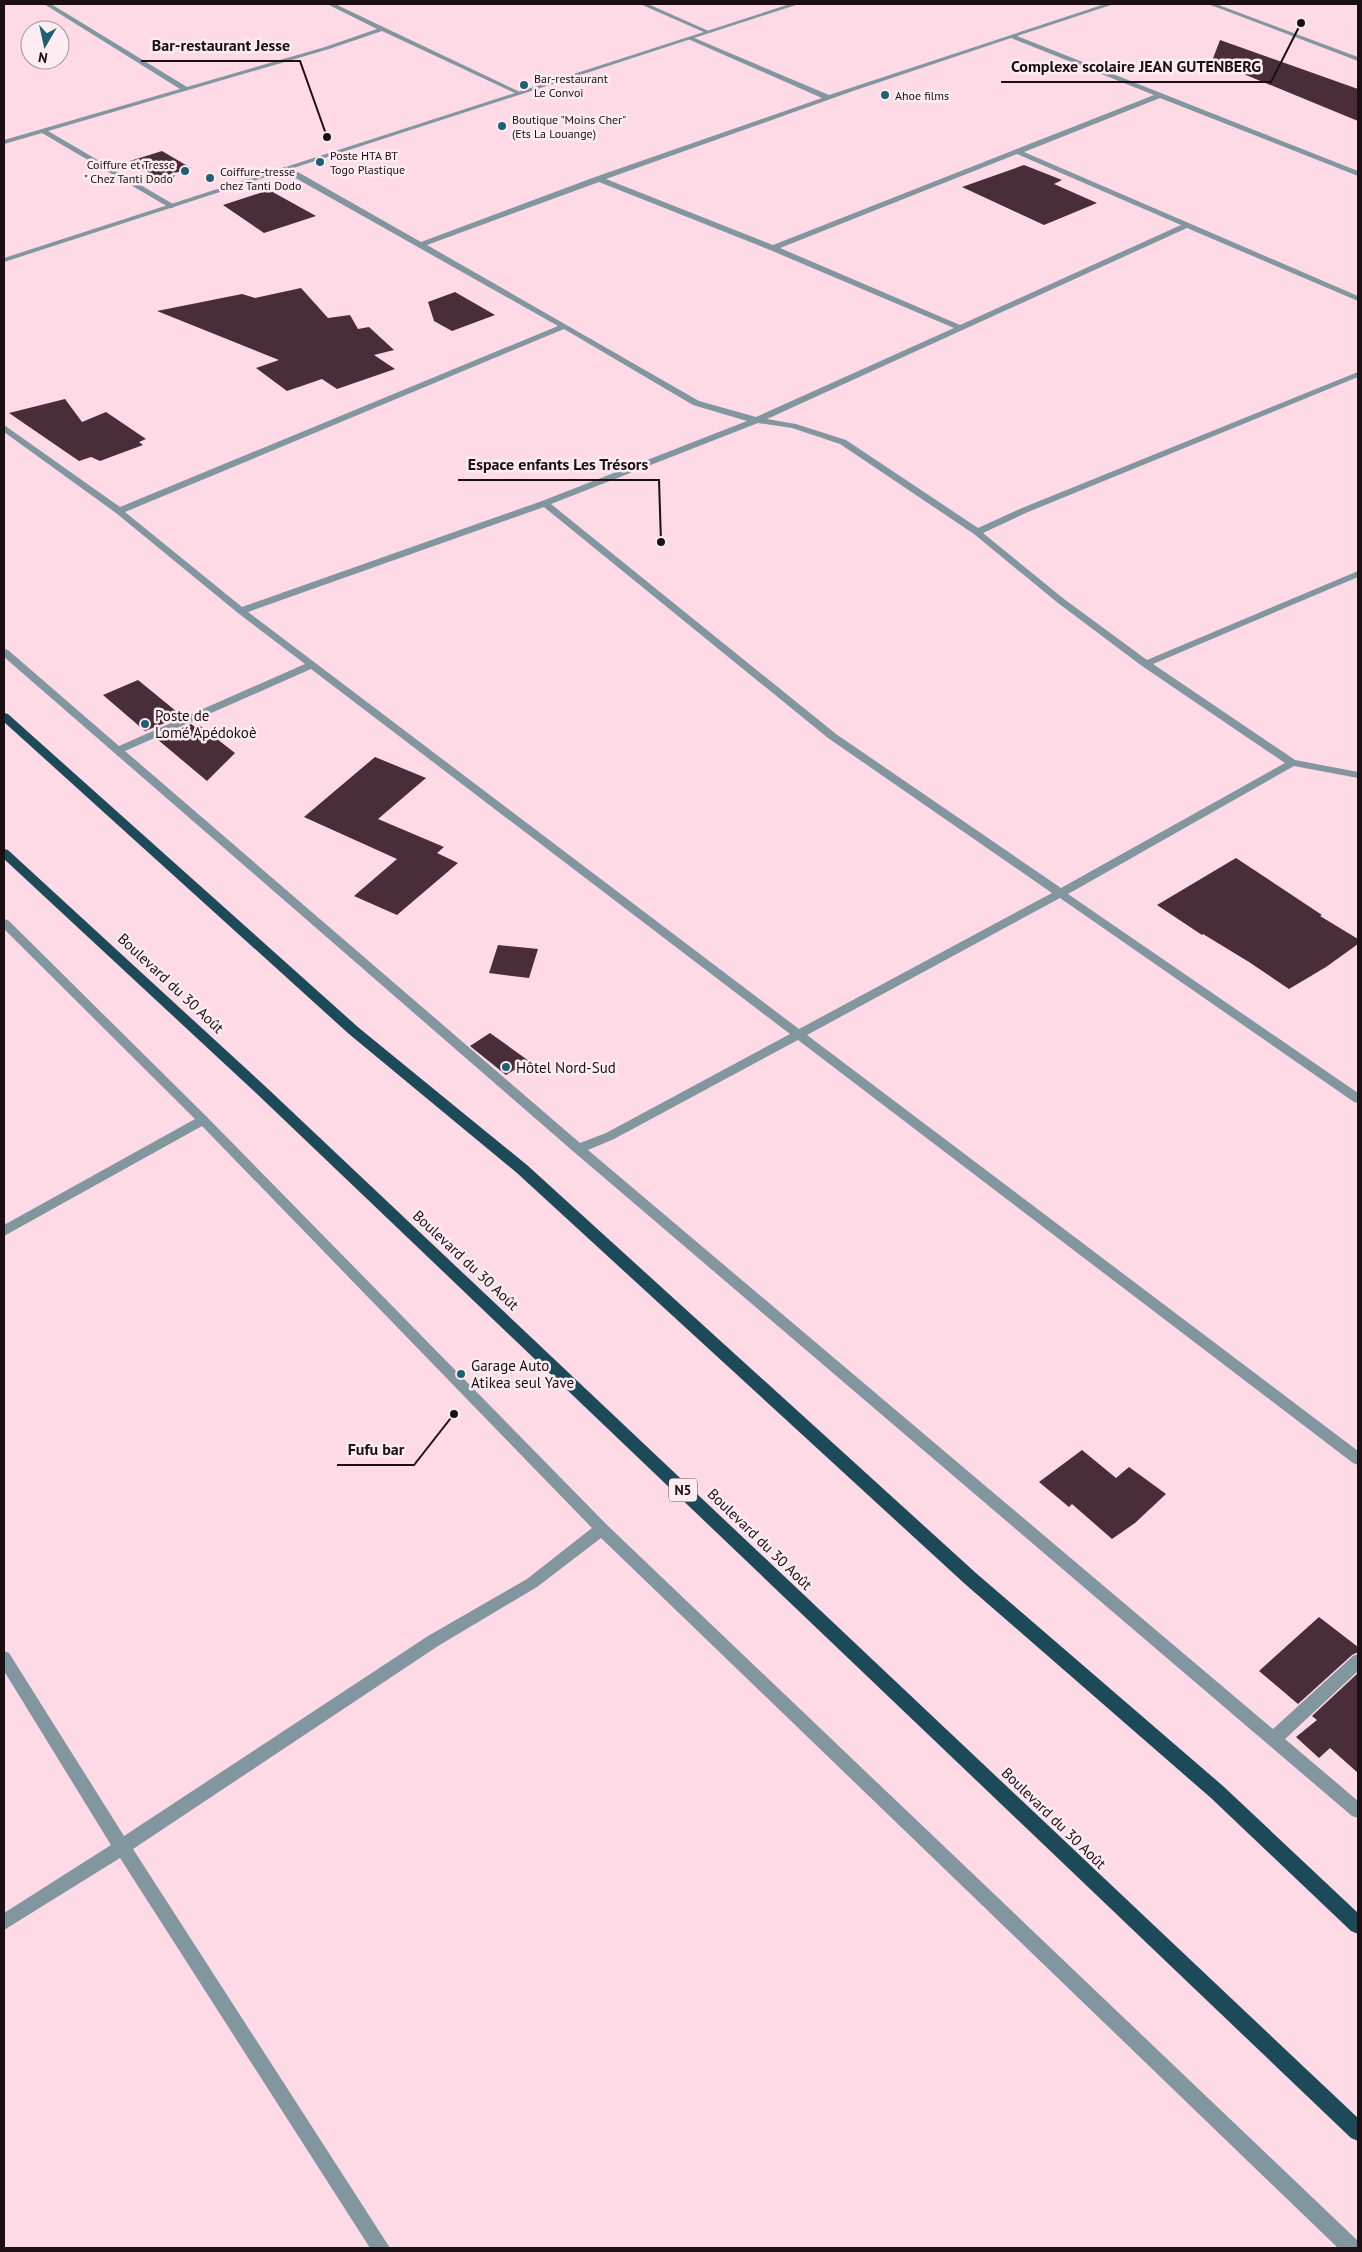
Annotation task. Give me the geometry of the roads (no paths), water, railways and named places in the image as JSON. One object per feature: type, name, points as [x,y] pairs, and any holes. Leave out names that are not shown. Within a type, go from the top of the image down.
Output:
[{"type":"highway","points":[[4,716],[354,1031],[522,1170],[971,1579],[1217,1792],[1358,1925]]},
{"type":"highway","name":"Boulevard du 30 Août","points":[[4,853],[261,1090],[1358,2131]]},
{"type":"street","points":[[47,4],[184,88]]},
{"type":"street","points":[[330,4],[519,93]]},
{"type":"street","points":[[643,4],[708,32]]},
{"type":"street","points":[[4,260],[796,4]]},
{"type":"street","points":[[421,245],[598,179],[829,98],[1111,4]]},
{"type":"street","points":[[1211,4],[1358,59]]},
{"type":"street","points":[[4,142],[184,88],[327,48],[382,29]]},
{"type":"street","points":[[1011,36],[1358,174]]},
{"type":"street","points":[[690,38],[829,98]]},
{"type":"street","points":[[773,248],[1161,95]]},
{"type":"street","points":[[41,130],[170,206]]},
{"type":"street","points":[[1016,151],[1358,299]]},
{"type":"street","points":[[286,169],[696,403],[718,411],[793,426],[842,442],[977,532],[1062,601],[1146,664],[1292,763],[1358,774]]},
{"type":"street","points":[[598,179],[773,248],[961,328]]},
{"type":"street","points":[[241,611],[545,503],[757,420],[1187,225]]},
{"type":"street","points":[[119,511],[564,326]]},
{"type":"street","points":[[977,532],[1034,506],[1358,374]]},
{"type":"street","points":[[4,428],[119,511],[241,611],[1358,1459]]},
{"type":"street","points":[[545,503],[832,736],[1358,1098]]},
{"type":"street","points":[[1146,664],[1358,574]]},
{"type":"street","points":[[4,652],[578,1148],[1358,1811]]},
{"type":"street","points":[[119,750],[312,665]]},
{"type":"street","points":[[578,1148],[610,1136],[798,1035],[1059,894],[1292,763]]},
{"type":"street","points":[[4,923],[203,1120],[602,1529],[1351,2248]]},
{"type":"street","points":[[4,1231],[203,1120]]},
{"type":"street","points":[[4,1922],[122,1847],[433,1641],[532,1583],[602,1529]]},
{"type":"street","points":[[4,1658],[122,1847],[381,2248]]},
{"type":"street","points":[[1274,1739],[1358,1661]]},
{"type":"place","name":"Complexe scolaire JEAN GUTENBERG","points":[[1301,23]]},
{"type":"place","name":"Bar-restaurant Le Convoi","points":[[524,85]]},
{"type":"place","name":"Ahoe films","points":[[885,95]]},
{"type":"place","name":"Boutique \"Moins Cher\" (Ets La Louange)","points":[[502,126]]},
{"type":"place","name":"Bar-restaurant Jesse","points":[[327,137]]},
{"type":"place","name":"Poste HTA BT Togo Plastique","points":[[320,162]]},
{"type":"place","name":"Coiffure et Tresse \" Chez Tanti Dodo'","points":[[185,171]]},
{"type":"place","name":"Coiffure-tresse chez Tanti Dodo","points":[[210,178]]},
{"type":"place","name":"Espace enfants Les Trésors","points":[[661,542]]},
{"type":"place","name":"Poste de Lomé Apédokoè","points":[[145,724]]},
{"type":"place","name":"Hôtel Nord-Sud","points":[[506,1067]]},
{"type":"place","name":"Garage Auto Atikea seul Yave","points":[[461,1374]]},
{"type":"place","name":"Fufu bar","points":[[454,1414]]}]
